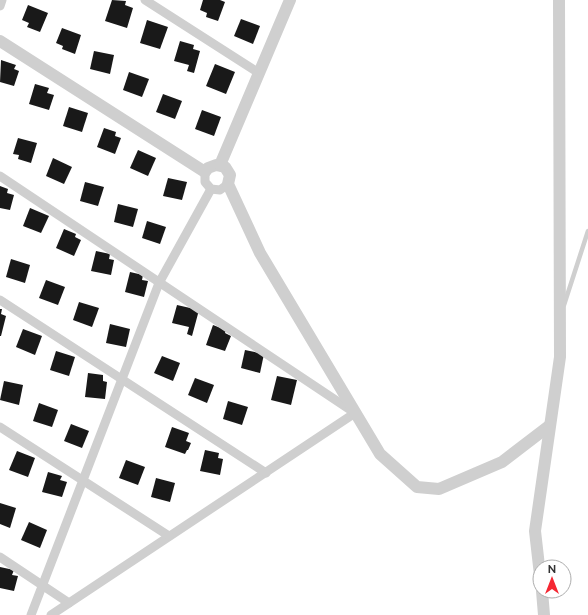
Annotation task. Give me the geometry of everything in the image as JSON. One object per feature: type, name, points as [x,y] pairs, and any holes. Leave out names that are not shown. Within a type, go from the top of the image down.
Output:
[{"type":"street","points":[[0,6],[2,0]]},
{"type":"street","points":[[145,0],[259,73]]},
{"type":"street","points":[[220,165],[290,0]]},
{"type":"street","points":[[538,559],[535,531],[560,357],[559,0]]},
{"type":"street","points":[[0,41],[205,172]]},
{"type":"street","points":[[228,184],[220,190],[211,188],[205,182],[205,172],[211,166],[220,165],[228,171],[230,175],[228,184],[260,254],[354,414],[380,454],[417,487],[439,489],[502,462],[549,426]]},
{"type":"street","points":[[0,176],[354,414]]},
{"type":"street","points":[[31,615],[159,282],[211,188]]},
{"type":"street","points":[[0,300],[266,472]]},
{"type":"street","points":[[51,615],[354,414]]},
{"type":"street","points":[[0,427],[170,536]]},
{"type":"street","points":[[0,557],[69,603]]},
{"type":"street","points":[[543,599],[544,615]]},
{"type":"lane","points":[[560,320],[588,231]]},
{"type":"building","points":[[112,0],[126,1],[125,5],[133,8],[127,28],[105,21]]},
{"type":"building","points":[[203,0],[220,0],[225,2],[218,21],[206,17],[207,13],[200,10]]},
{"type":"building","points":[[28,5],[48,13],[40,32],[27,27],[29,23],[22,20]]},
{"type":"building","points":[[241,19],[260,26],[253,44],[234,36]]},
{"type":"building","points":[[147,20],[168,27],[160,49],[140,43]]},
{"type":"building","points":[[62,28],[81,35],[75,54],[62,49],[63,46],[56,43]]},
{"type":"building","points":[[180,41],[194,45],[193,49],[200,51],[194,73],[187,71],[189,65],[174,61]]},
{"type":"building","points":[[94,51],[114,55],[110,74],[90,69]]},
{"type":"building","points":[[1,60],[16,65],[14,69],[19,71],[14,86],[0,82]]},
{"type":"building","points":[[215,64],[235,72],[226,94],[206,86]]},
{"type":"building","points":[[129,72],[149,79],[142,97],[123,90]]},
{"type":"building","points":[[35,84],[49,88],[47,93],[54,95],[49,110],[29,104]]},
{"type":"building","points":[[163,94],[182,101],[175,119],[156,112]]},
{"type":"building","points":[[69,107],[88,113],[82,132],[63,126]]},
{"type":"building","points":[[202,110],[221,117],[214,136],[195,129]]},
{"type":"building","points":[[104,128],[116,132],[115,136],[121,138],[115,154],[97,147]]},
{"type":"building","points":[[18,138],[37,143],[31,163],[18,159],[19,155],[13,154]]},
{"type":"building","points":[[138,150],[156,158],[148,176],[130,168]]},
{"type":"building","points":[[53,158],[72,167],[64,184],[46,176]]},
{"type":"building","points":[[168,178],[187,182],[182,200],[163,196]]},
{"type":"building","points":[[85,182],[104,187],[98,206],[80,201]]},
{"type":"building","points":[[0,186],[8,189],[7,193],[14,195],[10,210],[0,208]]},
{"type":"building","points":[[118,204],[138,209],[133,227],[114,222]]},
{"type":"building","points":[[30,208],[49,216],[41,233],[23,226]]},
{"type":"building","points":[[147,221],[166,227],[160,244],[142,238]]},
{"type":"building","points":[[64,229],[76,234],[75,237],[81,240],[74,256],[56,248]]},
{"type":"building","points":[[96,251],[110,254],[109,259],[114,260],[111,275],[91,271]]},
{"type":"building","points":[[11,259],[30,265],[25,283],[6,277]]},
{"type":"building","points":[[130,272],[143,275],[142,280],[148,281],[144,297],[125,292]]},
{"type":"building","points":[[46,280],[65,287],[58,305],[39,298]]},
{"type":"building","points":[[79,302],[99,308],[92,327],[73,320]]},
{"type":"building","points":[[177,305],[199,310],[192,336],[187,334],[189,327],[172,323]]},
{"type":"building","points":[[0,309],[2,309],[1,314],[6,316],[1,336],[0,336]]},
{"type":"building","points":[[110,324],[130,329],[126,347],[106,343]]},
{"type":"building","points":[[213,325],[226,330],[225,333],[231,336],[225,351],[206,345]]},
{"type":"building","points":[[23,329],[42,336],[35,355],[16,347]]},
{"type":"building","points":[[245,350],[264,354],[260,373],[241,368]]},
{"type":"building","points":[[56,351],[75,357],[69,376],[50,370]]},
{"type":"building","points":[[162,356],[180,363],[173,381],[154,373]]},
{"type":"building","points":[[88,373],[103,375],[103,381],[107,382],[105,399],[85,397]]},
{"type":"building","points":[[277,376],[297,380],[291,405],[271,400]]},
{"type":"building","points":[[195,378],[214,385],[207,403],[188,395]]},
{"type":"building","points":[[4,381],[23,385],[19,405],[0,400]]},
{"type":"building","points":[[228,401],[248,407],[242,425],[223,419]]},
{"type":"building","points":[[39,403],[58,410],[52,427],[33,421]]},
{"type":"building","points":[[71,424],[89,431],[82,448],[64,441]]},
{"type":"building","points":[[172,427],[189,433],[186,441],[191,443],[185,454],[165,447]]},
{"type":"building","points":[[205,450],[219,453],[218,458],[223,459],[220,475],[200,471]]},
{"type":"building","points":[[17,451],[35,458],[28,477],[9,470]]},
{"type":"building","points":[[126,460],[145,467],[138,485],[119,478]]},
{"type":"building","points":[[48,472],[62,476],[60,480],[67,482],[62,497],[42,492]]},
{"type":"building","points":[[156,478],[175,483],[170,502],[151,497]]},
{"type":"building","points":[[0,503],[16,508],[10,528],[0,524]]},
{"type":"building","points":[[29,522],[47,530],[40,548],[21,540]]},
{"type":"building","points":[[0,567],[14,570],[12,575],[18,576],[14,591],[0,588]]}]
